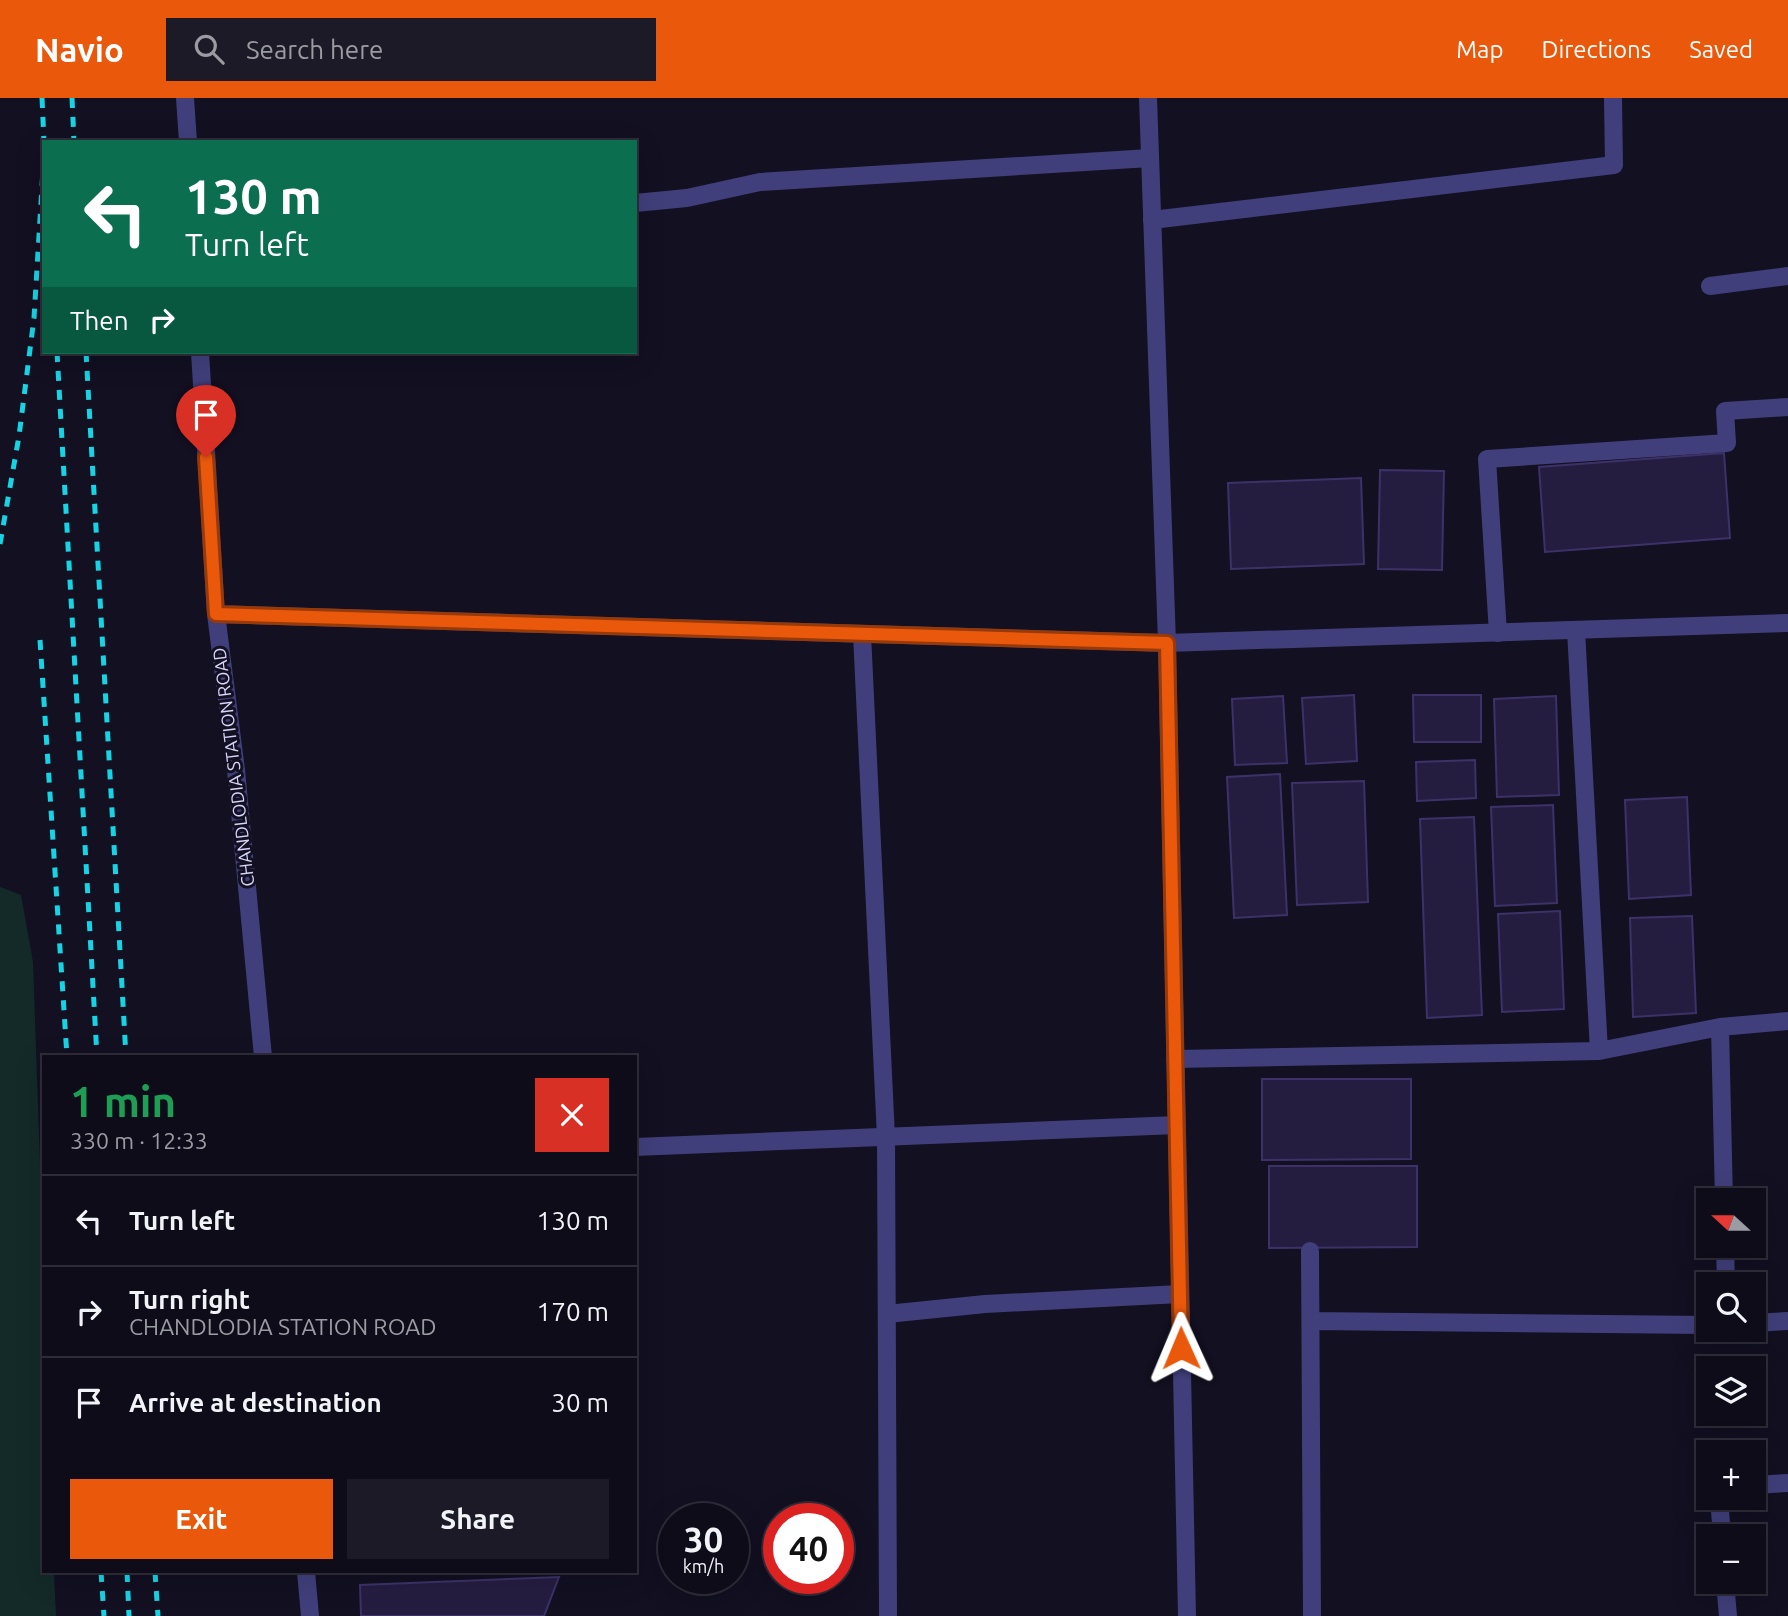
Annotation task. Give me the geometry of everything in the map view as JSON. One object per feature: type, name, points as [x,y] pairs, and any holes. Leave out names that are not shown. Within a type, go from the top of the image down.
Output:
[{"type":"street","points":[[185,98],[188,140]]},
{"type":"street","points":[[1148,98],[1167,643],[1186,1616]]},
{"type":"street","points":[[1152,220],[1614,165],[1613,98]]},
{"type":"street","points":[[637,202],[687,198],[760,182],[1150,158]]},
{"type":"street","points":[[1710,286],[1788,276]]},
{"type":"street","name":"CHANDLODIA STATION ROAD","points":[[200,354],[216,614],[236,770],[264,1055]]},
{"type":"street","points":[[1498,633],[1487,459],[1727,443],[1725,411],[1788,407]]},
{"type":"street","points":[[216,614],[1167,643],[1788,623]]},
{"type":"street","points":[[1576,630],[1599,1051]]},
{"type":"street","points":[[862,634],[887,1137],[888,1616]]},
{"type":"street","points":[[1175,1059],[1599,1051],[1720,1027],[1788,1021]]},
{"type":"street","points":[[1720,1027],[1724,1188]]},
{"type":"street","points":[[637,1147],[1177,1125]]},
{"type":"street","points":[[1310,1251],[1312,1616]]},
{"type":"street","points":[[887,1314],[985,1304],[1180,1294]]},
{"type":"street","points":[[1311,1321],[1696,1325]]},
{"type":"street","points":[[1766,1322],[1788,1321]]},
{"type":"street","points":[[1766,1484],[1788,1483]]},
{"type":"street","points":[[306,1573],[310,1616]]},
{"type":"street","points":[[1727,1594],[1728,1616]]},
{"type":"green space","points":[[0,887],[21,895],[33,962],[42,1222],[42,1573],[54,1573],[56,1616],[0,1616]]},
{"type":"building","points":[[1724,453],[1730,538],[1545,552],[1539,467]]},
{"type":"building","points":[[1380,470],[1444,471],[1442,570],[1378,569]]},
{"type":"building","points":[[1361,478],[1364,564],[1231,569],[1228,483]]},
{"type":"building","points":[[1354,695],[1357,761],[1306,764],[1302,698]]},
{"type":"building","points":[[1413,695],[1481,695],[1481,742],[1414,742]]},
{"type":"building","points":[[1283,696],[1287,763],[1235,765],[1232,699]]},
{"type":"building","points":[[1556,696],[1559,795],[1497,797],[1494,699]]},
{"type":"building","points":[[1475,760],[1476,798],[1417,801],[1416,762]]},
{"type":"building","points":[[1280,774],[1287,915],[1234,918],[1227,777]]},
{"type":"building","points":[[1364,781],[1368,902],[1297,905],[1292,783]]},
{"type":"building","points":[[1687,797],[1691,895],[1629,899],[1625,800]]},
{"type":"building","points":[[1553,805],[1557,903],[1495,906],[1491,807]]},
{"type":"building","points":[[1474,817],[1482,1015],[1427,1018],[1420,819]]},
{"type":"building","points":[[1560,911],[1564,1009],[1502,1012],[1498,914]]},
{"type":"building","points":[[1692,916],[1696,1013],[1633,1017],[1630,918]]},
{"type":"building","points":[[1262,1079],[1411,1079],[1411,1159],[1262,1160]]},
{"type":"building","points":[[1269,1166],[1417,1166],[1417,1247],[1269,1248]]},
{"type":"building","points":[[559,1577],[544,1616],[361,1616],[360,1585]]},
{"type":"railway","points":[[42,98],[44,140]]},
{"type":"railway","points":[[72,98],[74,140]]},
{"type":"railway","points":[[0,544],[19,436],[34,318],[42,186]]},
{"type":"railway","points":[[57,354],[97,1055]]},
{"type":"railway","points":[[86,354],[126,1055]]},
{"type":"railway","points":[[40,640],[67,1055]]},
{"type":"railway","points":[[101,1573],[104,1616]]},
{"type":"railway","points":[[127,1573],[129,1616]]},
{"type":"railway","points":[[155,1573],[158,1616]]},
{"type":"route","points":[[206,457],[216,614],[1167,643],[1181,1348]]}]
